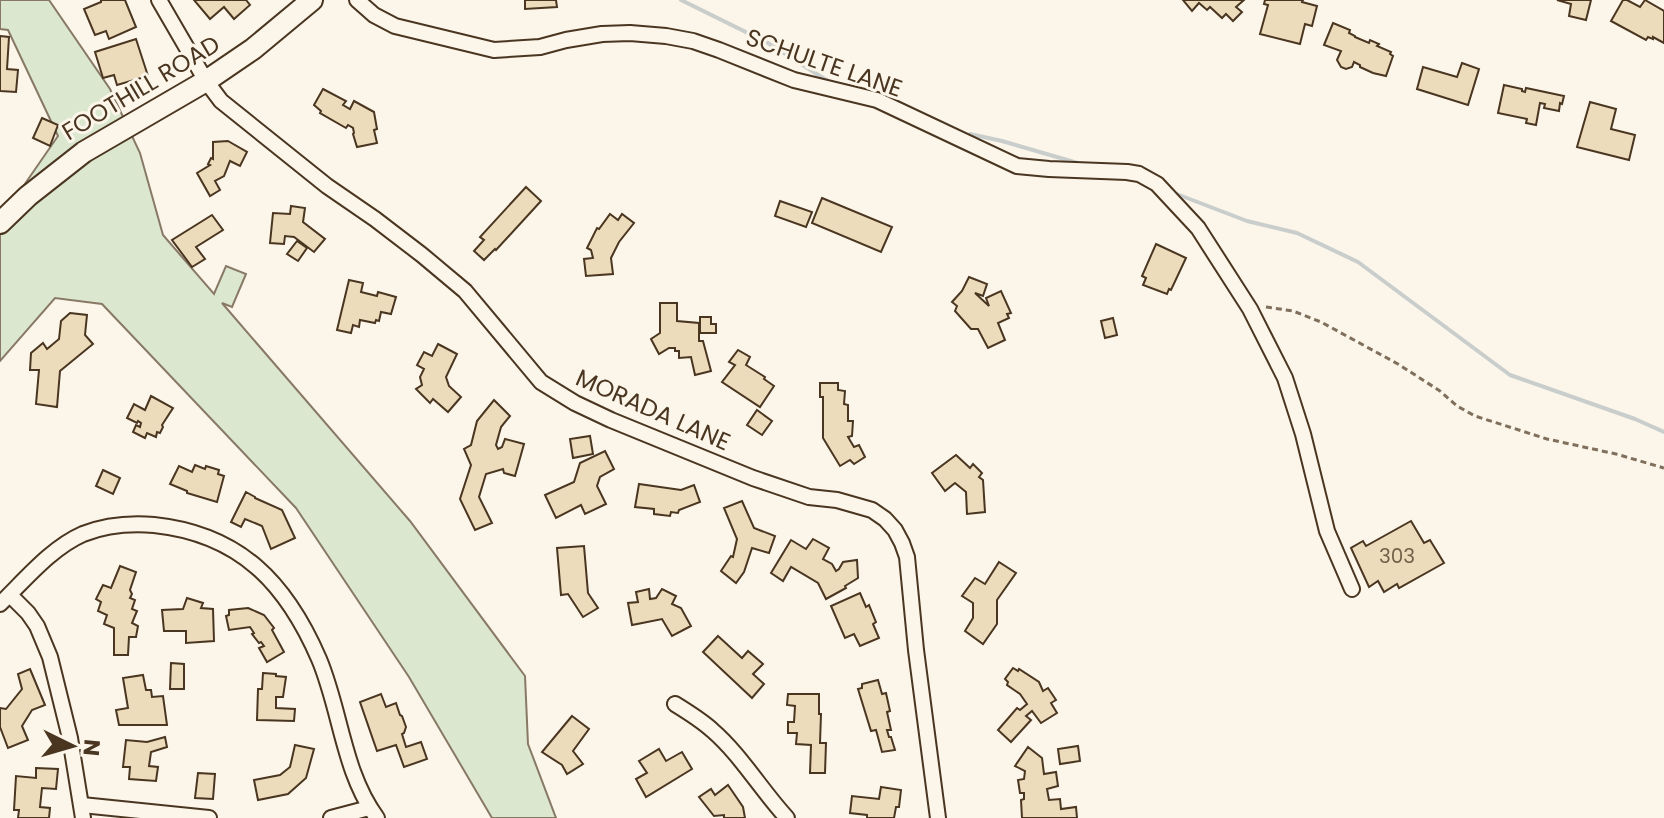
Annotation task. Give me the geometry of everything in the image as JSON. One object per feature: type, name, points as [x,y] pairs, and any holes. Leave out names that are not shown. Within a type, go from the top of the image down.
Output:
[{"type":"main road","name":"FOOTHILL ROAD","points":[[0,223],[28,196],[84,152],[206,81],[253,49],[312,0]]},
{"type":"street","name":"MORADA LANE","points":[[159,0],[221,101],[465,291],[541,382],[611,420],[753,478],[809,497],[857,504],[885,519],[895,530],[907,557],[917,664],[938,818]]},
{"type":"street","name":"SCHULTE LANE","points":[[357,0],[374,15],[395,26],[494,50],[540,47],[602,34],[630,33],[693,41],[794,80],[877,100],[1017,166],[1114,170],[1139,174],[1157,184],[1198,228],[1250,309],[1285,378],[1303,434],[1327,531],[1352,589]]},
{"type":"street","points":[[209,818],[82,812],[70,738],[45,641],[28,613],[5,600],[51,554],[82,535],[116,525],[143,524],[189,531],[235,550],[270,578],[310,641],[328,686],[357,783],[373,813],[331,818]]},
{"type":"street","points":[[675,704],[714,732],[733,751],[787,818]]},
{"type":"path","points":[[1250,309],[1265,307],[1293,311],[1321,322],[1398,364],[1475,416],[1547,439],[1664,468]]},
{"type":"green space","points":[[0,0],[49,0],[110,89],[140,153],[163,235],[214,294],[226,266],[246,274],[232,307],[222,303],[410,521],[525,676],[528,744],[556,818],[492,818],[409,677],[296,508],[102,304],[55,298],[0,361],[0,220],[58,136],[8,30],[0,29]]},
{"type":"building","points":[[101,0],[125,0],[136,27],[109,39],[106,31],[95,35],[84,9]]},
{"type":"building","points":[[194,0],[246,0],[250,5],[234,19],[224,7],[210,19]]},
{"type":"building","points":[[525,0],[556,0],[557,7],[525,9]]},
{"type":"building","points":[[1183,0],[1244,0],[1236,7],[1242,12],[1233,21],[1226,14],[1222,18],[1210,7],[1207,10],[1199,3],[1192,11]]},
{"type":"building","points":[[1265,0],[1303,0],[1317,6],[1312,26],[1305,24],[1300,44],[1260,34],[1268,5],[1264,4]]},
{"type":"building","points":[[1557,0],[1591,0],[1586,20],[1569,16],[1571,4]]},
{"type":"building","points":[[1623,0],[1640,7],[1645,0],[1664,11],[1664,43],[1653,37],[1646,40],[1611,21]]},
{"type":"building","points":[[1333,23],[1350,30],[1349,33],[1355,37],[1369,43],[1370,40],[1391,52],[1393,56],[1386,76],[1373,73],[1354,62],[1352,67],[1341,67],[1337,60],[1341,51],[1324,45]]},
{"type":"building","points":[[0,36],[9,37],[7,69],[18,70],[16,92],[0,91]]},
{"type":"building","points":[[136,39],[148,76],[117,85],[114,75],[103,78],[95,52]]},
{"type":"building","points":[[1462,63],[1479,69],[1468,105],[1417,89],[1423,67],[1457,77]]},
{"type":"building","points":[[1504,85],[1525,92],[1526,88],[1564,96],[1562,104],[1559,111],[1544,108],[1545,104],[1540,103],[1536,125],[1526,123],[1527,119],[1498,113]]},
{"type":"building","points":[[323,89],[346,101],[343,105],[350,109],[354,101],[374,112],[377,143],[357,147],[353,128],[348,125],[346,128],[320,113],[314,105]]},
{"type":"building","points":[[1590,102],[1616,109],[1611,129],[1635,135],[1629,160],[1577,147]]},
{"type":"building","points":[[42,118],[58,125],[50,146],[33,138]]},
{"type":"building","points":[[228,141],[247,152],[240,166],[230,161],[224,176],[215,181],[220,190],[210,196],[197,173],[210,165],[213,142]]},
{"type":"building","points":[[526,187],[541,201],[484,260],[474,251],[484,240],[480,237]]},
{"type":"building","points":[[822,198],[892,227],[881,252],[812,223]]},
{"type":"building","points":[[780,201],[812,212],[806,227],[775,216]]},
{"type":"building","points":[[291,206],[305,208],[303,222],[325,239],[314,252],[294,237],[285,236],[284,244],[270,243],[273,213],[290,214]]},
{"type":"building","points":[[610,214],[618,220],[622,214],[634,223],[611,258],[613,274],[586,276],[584,259],[593,258],[591,250],[587,248],[597,228]]},
{"type":"building","points":[[212,215],[223,230],[196,247],[205,259],[192,267],[172,240]]},
{"type":"building","points":[[297,241],[307,248],[298,261],[287,254]]},
{"type":"building","points":[[1156,244],[1186,258],[1167,294],[1143,285],[1146,278],[1142,276]]},
{"type":"building","points":[[969,277],[987,284],[983,296],[975,293],[989,306],[986,298],[1001,291],[1011,313],[1007,314],[1009,318],[998,323],[1005,340],[988,348],[978,329],[971,329],[955,311],[957,306],[952,302]]},
{"type":"building","points":[[349,280],[363,283],[361,292],[377,296],[378,292],[396,297],[391,314],[381,312],[379,321],[375,323],[360,320],[359,327],[353,325],[351,333],[337,330]]},
{"type":"building","points":[[660,303],[677,303],[677,321],[699,323],[699,341],[703,341],[711,371],[695,375],[691,357],[679,358],[679,351],[675,348],[659,354],[651,339],[660,333]]},
{"type":"building","points":[[70,313],[87,315],[85,335],[93,344],[60,371],[57,407],[36,404],[39,370],[30,370],[31,353],[43,343],[47,349],[59,339],[61,321]]},
{"type":"building","points":[[700,317],[711,317],[711,324],[716,324],[716,333],[700,333]]},
{"type":"building","points":[[1113,318],[1117,335],[1105,338],[1101,321]]},
{"type":"building","points":[[438,344],[457,354],[446,377],[449,386],[461,397],[448,412],[433,399],[430,403],[416,389],[422,385],[420,377],[424,369],[417,365],[424,352],[432,356]]},
{"type":"building","points":[[738,350],[750,357],[746,365],[774,386],[760,407],[722,382],[735,365],[729,362]]},
{"type":"building","points":[[820,383],[838,383],[838,390],[845,391],[848,421],[853,421],[852,436],[848,437],[854,447],[859,445],[865,457],[854,464],[850,460],[840,466],[823,438]]},
{"type":"building","points":[[151,396],[173,408],[160,433],[157,432],[156,437],[147,433],[145,438],[133,432],[136,425],[140,427],[141,423],[127,418],[134,404],[145,410]]},
{"type":"building","points":[[494,400],[510,416],[501,427],[496,445],[498,449],[505,439],[524,444],[515,476],[504,473],[503,469],[486,474],[479,497],[492,523],[475,530],[460,499],[471,465],[464,449],[471,445],[477,421]]},
{"type":"building","points":[[757,410],[772,421],[762,435],[747,425]]},
{"type":"building","points":[[590,436],[593,454],[573,458],[570,439]]},
{"type":"building","points":[[605,451],[614,469],[600,477],[597,486],[606,504],[585,514],[581,505],[556,518],[545,495],[574,482],[580,463]]},
{"type":"building","points":[[956,455],[970,468],[973,464],[982,473],[979,477],[983,480],[985,512],[967,514],[966,492],[955,483],[945,491],[932,473]]},
{"type":"building","points":[[195,465],[219,470],[218,474],[224,476],[217,502],[170,484],[179,466],[192,472]]},
{"type":"building","points":[[103,470],[120,478],[113,494],[96,486]]},
{"type":"building","points":[[639,484],[681,490],[694,485],[700,502],[678,513],[671,512],[670,516],[654,514],[654,509],[635,507]]},
{"type":"building","points":[[246,492],[282,510],[295,538],[271,549],[262,526],[245,519],[241,527],[231,522]]},
{"type":"building","points":[[742,501],[754,528],[775,536],[769,553],[752,548],[744,572],[736,583],[721,571],[733,557],[737,539],[724,508]]},
{"type":"building","points":[[1411,521],[1424,543],[1430,540],[1444,563],[1399,588],[1397,584],[1384,592],[1378,581],[1369,587],[1351,548],[1363,541],[1366,546]]},
{"type":"building","points":[[813,539],[829,548],[823,559],[832,564],[836,571],[843,562],[857,560],[858,578],[826,599],[818,583],[791,567],[783,581],[771,573],[791,540],[806,549]]},
{"type":"building","points":[[584,546],[588,593],[598,608],[583,617],[568,594],[561,595],[557,548]]},
{"type":"building","points":[[999,562],[1016,573],[997,600],[997,624],[983,644],[965,631],[973,618],[973,603],[962,596],[975,578],[985,584]]},
{"type":"building","points":[[120,566],[136,572],[130,598],[135,600],[132,609],[137,611],[132,623],[138,626],[136,637],[129,637],[128,655],[114,655],[114,628],[104,624],[107,615],[98,611],[101,602],[96,599],[103,585],[111,588]]},
{"type":"building","points":[[649,589],[650,599],[656,598],[662,589],[676,596],[672,604],[681,608],[691,626],[672,636],[662,619],[632,625],[628,603],[638,602],[636,592]]},
{"type":"building","points":[[860,593],[866,607],[869,605],[879,638],[860,646],[854,634],[845,638],[831,606]]},
{"type":"building","points":[[187,598],[203,603],[201,608],[213,609],[214,641],[186,643],[186,631],[164,631],[162,610],[183,609]]},
{"type":"building","points":[[248,608],[264,615],[274,628],[272,630],[284,652],[267,662],[259,648],[264,646],[252,634],[250,627],[229,630],[226,616],[229,610]]},
{"type":"building","points":[[718,636],[742,658],[748,651],[763,664],[753,674],[764,684],[752,698],[703,652]]},
{"type":"building","points":[[171,663],[184,664],[184,689],[170,689]]},
{"type":"building","points":[[1013,668],[1039,682],[1043,691],[1048,688],[1056,700],[1051,703],[1057,713],[1041,723],[1032,711],[1026,716],[1031,720],[1011,742],[998,730],[1017,708],[1020,710],[1027,704],[1020,694],[1007,685],[1005,679]]},
{"type":"building","points":[[30,669],[45,705],[32,710],[22,726],[28,740],[8,748],[0,727],[0,708],[6,709],[22,689],[18,674]]},
{"type":"building","points":[[263,673],[286,677],[283,697],[276,697],[276,708],[295,709],[294,721],[257,720],[258,689],[262,689]]},
{"type":"building","points":[[143,675],[146,690],[151,690],[152,697],[163,696],[167,725],[119,725],[116,710],[128,708],[123,678]]},
{"type":"building","points":[[878,680],[882,694],[886,693],[891,730],[887,730],[895,750],[882,752],[876,730],[871,731],[858,689],[862,688],[862,684]]},
{"type":"building","points":[[381,694],[386,707],[396,703],[406,727],[402,734],[406,747],[421,742],[427,759],[404,767],[396,745],[377,751],[360,702]]},
{"type":"building","points":[[788,694],[819,694],[820,743],[826,743],[825,773],[810,773],[811,745],[796,744],[797,733],[788,733],[788,722],[794,722],[795,706],[787,705]]},
{"type":"building","points":[[572,716],[589,729],[573,751],[583,764],[567,774],[562,765],[542,752]]},
{"type":"building","points":[[165,737],[167,747],[151,752],[149,766],[158,767],[156,781],[129,779],[130,767],[123,767],[126,740],[147,742]]},
{"type":"building","points":[[295,745],[314,749],[306,778],[288,794],[258,800],[254,780],[280,775],[290,767]]},
{"type":"building","points":[[1078,746],[1080,761],[1060,764],[1058,749]]},
{"type":"building","points":[[1028,747],[1042,758],[1044,774],[1056,772],[1058,786],[1047,789],[1049,800],[1060,799],[1061,809],[1076,807],[1077,818],[1022,818],[1021,800],[1024,793],[1020,793],[1018,780],[1024,779],[1025,771],[1015,766]]},
{"type":"building","points":[[659,749],[666,761],[682,752],[692,769],[646,797],[636,779],[647,773],[639,761]]},
{"type":"building","points":[[36,768],[58,769],[56,789],[42,788],[40,807],[50,808],[49,818],[18,818],[19,810],[14,810],[16,776],[36,778]]},
{"type":"building","points":[[198,773],[215,774],[213,799],[195,798]]},
{"type":"building","points":[[728,785],[743,807],[745,818],[714,816],[699,797],[711,789],[715,795]]},
{"type":"building","points":[[881,787],[901,790],[894,818],[867,818],[867,815],[850,813],[852,796],[879,799]]},
{"type":"waterway","points":[[681,0],[768,43],[831,83]]},
{"type":"waterway","points":[[970,134],[1081,164]]},
{"type":"waterway","points":[[1174,193],[1247,221],[1297,233],[1358,262],[1510,375],[1664,432]]}]
